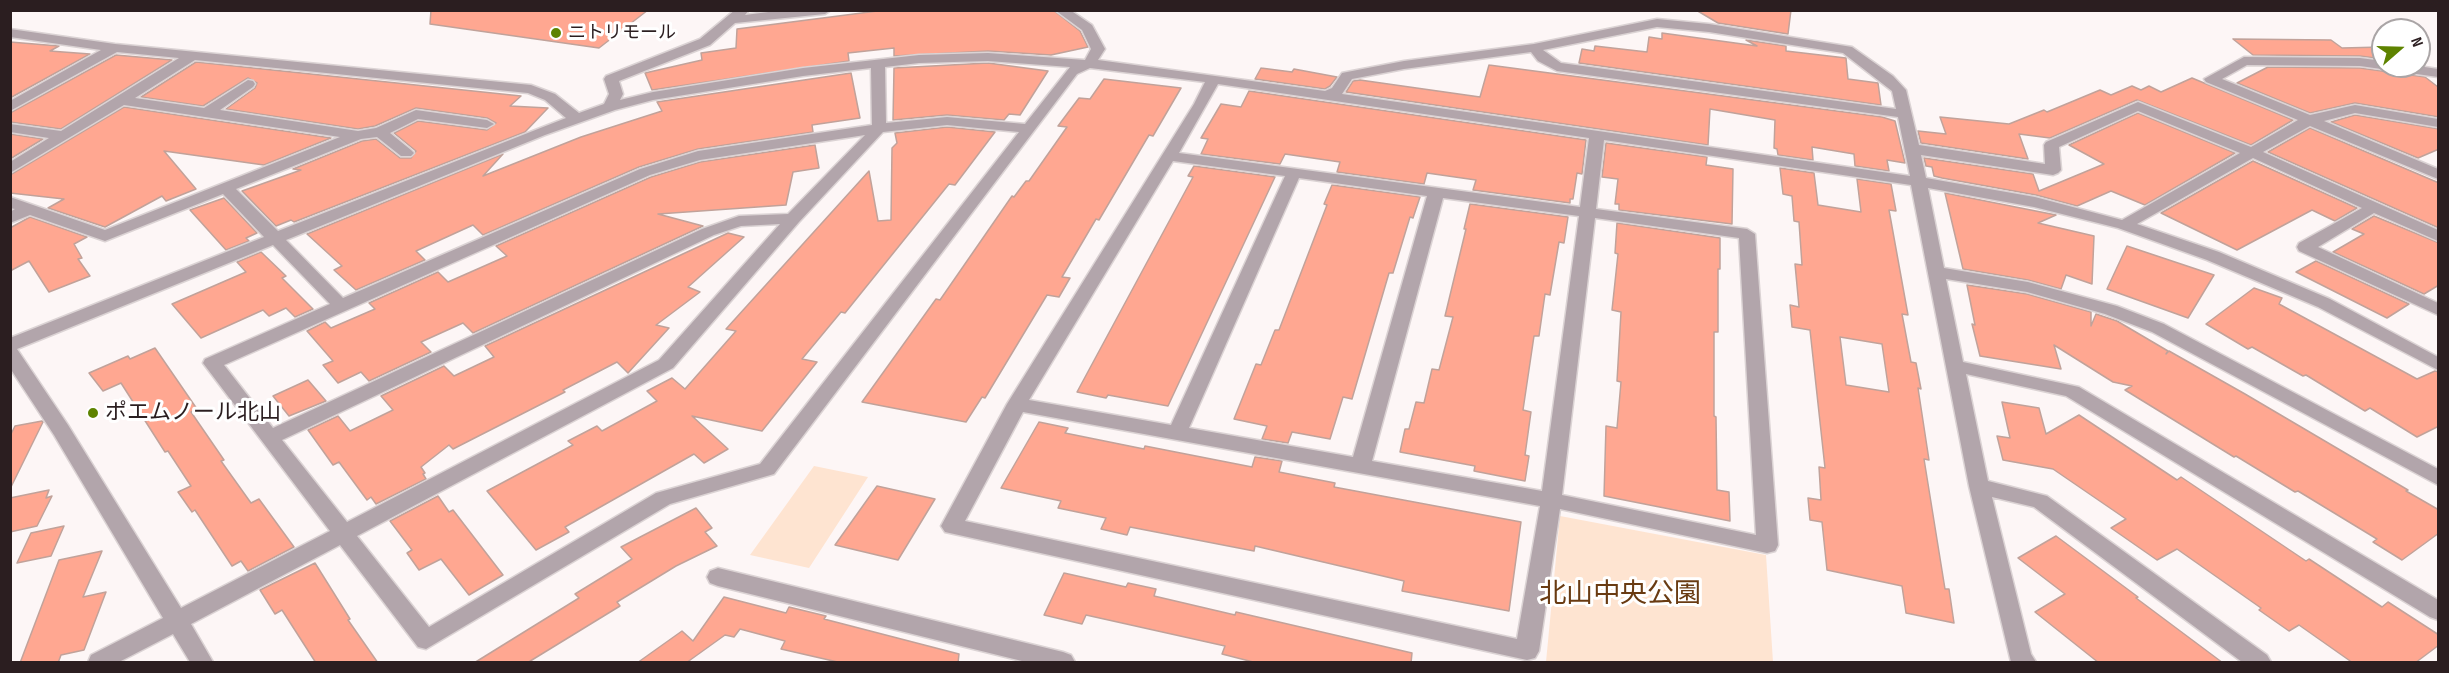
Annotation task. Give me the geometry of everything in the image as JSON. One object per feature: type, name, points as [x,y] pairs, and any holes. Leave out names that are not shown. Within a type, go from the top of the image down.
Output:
[{"type":"street","points":[[610,107],[616,94],[611,79],[705,42],[743,10]]},
{"type":"street","points":[[731,20],[825,10]]},
{"type":"street","points":[[1029,129],[946,121],[879,128],[698,156],[645,172],[212,363],[426,640],[663,498],[767,469],[1029,129],[1072,71],[1090,63],[1098,49],[1087,28],[1060,10]]},
{"type":"street","points":[[1326,96],[1337,92],[1347,76],[1404,65],[1534,48],[1657,23],[1709,28],[1847,50],[1888,79],[1899,90],[1905,114],[1979,486],[2020,659],[2024,663]]},
{"type":"street","points":[[10,33],[114,48],[531,89],[550,97],[577,118]]},
{"type":"street","points":[[10,106],[114,48]]},
{"type":"street","points":[[1534,48],[1543,58],[1557,67],[1905,114]]},
{"type":"street","points":[[10,169],[194,55]]},
{"type":"street","points":[[10,345],[577,118],[610,107],[664,94],[803,72],[878,63],[988,57],[1090,63],[1213,79],[1920,182],[2035,202],[2124,225],[2195,249],[2269,278],[2324,303],[2439,364]]},
{"type":"street","points":[[2371,63],[2244,61],[2211,79],[2439,174]]},
{"type":"street","points":[[99,663],[666,364],[793,219],[879,128],[878,63]]},
{"type":"street","points":[[1213,79],[1017,404],[952,526],[1527,651],[1551,500],[1597,136]]},
{"type":"street","points":[[206,112],[248,84]]},
{"type":"street","points":[[122,100],[358,135]]},
{"type":"street","points":[[1912,149],[2054,170],[2051,145],[2138,106],[2251,152],[2439,236]]},
{"type":"street","points":[[2124,225],[2309,120],[2355,109],[2439,123]]},
{"type":"street","points":[[10,202],[105,236],[358,135],[380,132],[416,114],[487,124]]},
{"type":"street","points":[[10,128],[65,135]]},
{"type":"street","points":[[380,132],[406,153]]},
{"type":"street","points":[[1017,404],[1551,500],[1767,545],[1747,234],[1168,156]]},
{"type":"street","points":[[1178,432],[1294,173]]},
{"type":"street","points":[[226,188],[341,306]]},
{"type":"street","points":[[1361,466],[1436,193]]},
{"type":"street","points":[[2374,207],[2305,247],[2439,310]]},
{"type":"street","points":[[10,218],[29,208]]},
{"type":"street","points":[[270,438],[708,232],[739,221],[793,219]]},
{"type":"street","points":[[1936,272],[2028,287],[2111,310],[2158,328],[2436,474]]},
{"type":"street","points":[[10,353],[61,430],[202,663]]},
{"type":"street","points":[[1954,366],[2072,391],[2439,611]]},
{"type":"street","points":[[1979,486],[2040,501],[2259,663]]},
{"type":"street","points":[[718,577],[1063,663]]},
{"type":"green space","points":[[814,466],[868,477],[809,568],[750,555]]},
{"type":"green space","name":"北山中央公園","points":[[1560,516],[1766,555],[1773,662],[1546,662]]},
{"type":"building","name":"ニトリモール","points":[[431,10],[648,10],[599,48],[430,24]]},
{"type":"building","points":[[885,10],[1053,10],[1080,31],[1088,47],[1051,55],[988,51],[894,56],[894,48],[848,53],[849,61],[652,90],[645,73],[702,60],[701,53],[736,48],[737,29]]},
{"type":"building","points":[[1696,10],[1791,10],[1788,34],[1718,23]]},
{"type":"building","points":[[1662,33],[1757,46],[1746,40],[1786,46],[1786,51],[1846,58],[1848,79],[1878,83],[1881,105],[1579,63],[1582,49],[1594,51],[1595,46],[1647,52],[1649,37],[1662,39]]},
{"type":"building","points":[[2233,39],[2331,40],[2342,48],[2371,47],[2371,57],[2253,55]]},
{"type":"building","points":[[10,42],[59,46],[50,51],[90,54],[10,98]]},
{"type":"building","points":[[116,55],[172,60],[61,129],[10,122],[10,113]]},
{"type":"building","points":[[196,62],[521,96],[510,106],[548,108],[525,132],[294,222],[291,220],[276,226],[242,191],[301,170],[293,169],[362,141],[376,139],[400,158],[411,158],[416,151],[394,133],[418,121],[487,130],[496,123],[487,118],[416,108],[375,126],[358,129],[226,109],[255,88],[257,83],[248,78],[203,106],[141,97]]},
{"type":"building","points":[[988,63],[1048,71],[1020,115],[1009,114],[1004,120],[947,115],[893,120],[894,68]]},
{"type":"building","points":[[1489,65],[1882,117],[1895,121],[1905,163],[1887,160],[1889,171],[1855,166],[1854,154],[1812,147],[1813,160],[1778,155],[1777,149],[1774,148],[1775,120],[1710,109],[1708,145],[1346,92],[1353,81],[1360,80],[1480,97]]},
{"type":"building","points":[[2268,67],[2360,68],[2371,70],[2371,78],[2426,78],[2438,87],[2439,117],[2355,103],[2310,113],[2237,83]]},
{"type":"building","points":[[1261,68],[1292,72],[1294,69],[1337,77],[1325,89],[1255,79]]},
{"type":"building","points":[[851,73],[860,118],[812,125],[813,132],[698,149],[639,167],[483,235],[473,225],[416,251],[425,260],[356,290],[334,270],[342,266],[307,234],[503,154],[483,176],[581,137],[662,111],[657,102]]},
{"type":"building","points":[[2192,78],[2293,120],[2251,145],[2137,100],[2050,138],[2019,134],[2028,159],[1921,143],[1918,131],[1946,134],[1940,117],[2009,124],[2044,110],[2047,112],[2100,90],[2111,95],[2132,86],[2141,90],[2149,86],[2161,92]]},
{"type":"building","points":[[1104,79],[1181,88],[1153,136],[1149,135],[1099,220],[1096,219],[1062,277],[1070,278],[1059,297],[1047,295],[985,398],[982,397],[966,422],[862,402],[936,299],[940,300],[1012,196],[1014,197],[1026,181],[1029,181],[1067,127],[1058,126],[1079,98],[1090,99]]},
{"type":"building","points":[[1249,91],[1586,140],[1582,174],[1577,173],[1573,199],[1570,199],[1570,203],[1473,190],[1476,180],[1427,173],[1424,184],[1337,172],[1340,162],[1285,154],[1280,164],[1201,154],[1208,139],[1201,138],[1221,104],[1241,107]]},
{"type":"building","points":[[124,107],[331,138],[264,165],[164,151],[196,189],[166,201],[162,196],[105,227],[48,208],[64,199],[10,193],[10,175]]},
{"type":"building","points":[[2138,113],[2235,153],[2145,205],[2111,191],[2077,206],[2036,195],[1942,178],[1934,176],[1932,167],[1926,166],[1924,158],[2033,174],[2039,191],[2104,164],[2069,145]]},
{"type":"building","points":[[2355,115],[2439,129],[2439,149],[2418,158],[2331,122]]},
{"type":"building","points":[[947,127],[995,132],[955,185],[949,184],[845,313],[841,312],[802,359],[817,362],[762,431],[692,416],[728,449],[704,463],[694,454],[565,527],[569,532],[536,550],[487,491],[573,445],[568,441],[597,426],[602,431],[657,401],[647,391],[672,378],[685,389],[736,331],[726,329],[869,171],[878,221],[891,220],[892,148],[897,143],[895,133]]},
{"type":"building","points":[[2310,128],[2439,183],[2439,228],[2268,152]]},
{"type":"building","points":[[10,134],[43,139],[10,159]]},
{"type":"building","points":[[1606,143],[1707,157],[1706,165],[1733,169],[1732,224],[1619,210],[1619,204],[1615,204],[1618,179],[1602,177]]},
{"type":"building","points":[[815,145],[819,168],[793,172],[786,205],[658,214],[703,226],[473,333],[463,323],[421,342],[431,352],[369,381],[361,372],[338,383],[323,365],[333,361],[307,331],[325,322],[331,328],[375,309],[369,303],[438,272],[448,282],[507,256],[496,246],[651,177],[700,162]]},
{"type":"building","points":[[2253,161],[2357,208],[2335,221],[2312,210],[2237,250],[2161,213]]},
{"type":"building","points":[[1194,166],[1275,177],[1168,406],[1077,392],[1193,177],[1188,176]]},
{"type":"building","points":[[1780,168],[1814,173],[1818,205],[1861,212],[1857,179],[1891,184],[1896,211],[1889,210],[1908,315],[1902,314],[1911,362],[1916,363],[1921,389],[1918,388],[1929,460],[1924,459],[1945,589],[1949,589],[1954,623],[1906,613],[1902,586],[1827,570],[1822,522],[1810,520],[1808,498],[1821,500],[1819,467],[1825,468],[1810,330],[1792,327],[1790,305],[1799,307],[1795,264],[1802,265],[1799,222],[1794,221],[1792,196],[1783,194]],"holes":[[[1840,337],[1882,344],[1889,392],[1846,385]]]},
{"type":"building","points":[[1332,185],[1420,197],[1413,218],[1410,217],[1393,273],[1389,273],[1352,399],[1343,397],[1330,439],[1292,432],[1288,443],[1262,439],[1267,426],[1234,419],[1256,364],[1261,365],[1275,330],[1279,330],[1327,205],[1324,204]]},
{"type":"building","points":[[1945,193],[2056,215],[2038,223],[2094,236],[2092,284],[2066,275],[2061,289],[2028,280],[1963,269]]},
{"type":"building","points":[[224,198],[257,233],[246,238],[249,241],[226,250],[190,210]]},
{"type":"building","points":[[1470,204],[1568,217],[1564,243],[1559,242],[1550,295],[1545,294],[1539,336],[1534,336],[1523,410],[1531,412],[1525,455],[1529,456],[1525,481],[1474,471],[1475,466],[1400,452],[1405,429],[1409,429],[1416,402],[1424,403],[1432,369],[1439,370],[1453,317],[1445,316]]},
{"type":"building","points":[[2374,216],[2439,243],[2439,285],[2424,294],[2333,252],[2364,234],[2352,229]]},
{"type":"building","points":[[30,217],[87,237],[74,244],[82,258],[78,259],[90,276],[49,292],[29,261],[10,271],[10,228]]},
{"type":"building","points":[[1617,223],[1720,238],[1718,332],[1714,332],[1714,416],[1716,417],[1717,490],[1729,492],[1730,521],[1604,496],[1606,426],[1617,428],[1621,382],[1617,381],[1621,312],[1612,310],[1618,254],[1615,253]]},
{"type":"building","points":[[728,233],[744,237],[688,287],[700,292],[656,325],[669,328],[628,373],[617,362],[563,390],[565,392],[453,449],[449,445],[421,467],[426,479],[376,504],[371,497],[367,500],[339,462],[333,465],[308,430],[338,416],[350,431],[393,410],[381,396],[444,366],[454,376],[494,357],[485,346]]},
{"type":"building","points":[[2127,246],[2214,275],[2188,318],[2107,289]]},
{"type":"building","points":[[261,252],[286,276],[282,278],[313,309],[295,317],[286,308],[269,316],[263,310],[201,338],[172,304],[246,272],[237,262]]},
{"type":"building","points":[[2316,261],[2409,304],[2387,318],[2296,272]]},
{"type":"building","points":[[1967,285],[2027,294],[2091,312],[2091,326],[2096,314],[2117,321],[2168,351],[2166,354],[2169,351],[2245,394],[2439,510],[2439,533],[2402,560],[2373,542],[2377,539],[2298,491],[2295,492],[2236,456],[2234,457],[2125,390],[2132,386],[2113,382],[2054,345],[2061,369],[1980,356],[1972,324],[1975,325]]},
{"type":"building","points":[[2254,288],[2282,298],[2279,304],[2417,379],[2435,371],[2439,372],[2439,426],[2417,437],[2370,408],[2365,411],[2306,375],[2303,376],[2252,347],[2248,349],[2206,324]]},
{"type":"building","points":[[155,348],[197,409],[191,412],[224,460],[221,461],[251,503],[259,499],[294,547],[248,571],[241,561],[232,566],[195,510],[192,512],[178,492],[191,486],[168,451],[165,452],[121,383],[103,391],[89,373],[128,356],[130,359]]},
{"type":"building","points":[[308,380],[326,401],[289,416],[273,396]]},
{"type":"building","points":[[2002,402],[2039,408],[2046,434],[2079,415],[2177,480],[2181,477],[2306,561],[2309,559],[2382,607],[2388,602],[2439,635],[2439,645],[2415,663],[2353,663],[2299,625],[2289,631],[2259,610],[2261,608],[2177,549],[2157,560],[2111,528],[2126,519],[2053,469],[2003,460],[1997,436],[2010,438]]},
{"type":"building","points":[[42,421],[10,489],[10,436],[15,426]]},
{"type":"building","points":[[1039,422],[1068,428],[1065,433],[1252,467],[1255,457],[1282,461],[1279,472],[1335,483],[1334,487],[1521,522],[1509,611],[1402,591],[1404,581],[1255,546],[1254,551],[1130,527],[1127,535],[1101,529],[1106,518],[1058,508],[1061,501],[1001,488]]},
{"type":"building","points":[[877,486],[935,499],[898,560],[835,545]]},
{"type":"building","points":[[49,490],[46,498],[52,496],[37,526],[10,532],[10,498]]},
{"type":"building","points":[[438,496],[449,512],[453,510],[503,575],[469,595],[441,559],[419,570],[407,553],[412,550],[390,521]]},
{"type":"building","points":[[696,508],[712,528],[705,532],[717,546],[676,566],[617,602],[620,606],[527,663],[474,663],[579,598],[575,594],[632,559],[621,547]]},
{"type":"building","points":[[64,526],[51,556],[17,563],[31,533]]},
{"type":"building","points":[[2056,536],[2223,663],[2099,663],[2035,612],[2065,594],[2018,558]]},
{"type":"building","points":[[102,551],[83,597],[106,592],[84,650],[61,655],[58,663],[20,663],[59,560]]},
{"type":"building","points":[[315,563],[350,619],[348,620],[378,663],[316,663],[282,610],[275,614],[260,590]]},
{"type":"building","points":[[1064,573],[1126,587],[1128,583],[1156,589],[1154,596],[1235,615],[1236,612],[1412,653],[1411,663],[1257,663],[1222,654],[1225,646],[1086,615],[1082,624],[1044,615]]},
{"type":"building","points":[[724,597],[786,613],[789,607],[826,616],[824,619],[959,654],[958,663],[842,663],[781,649],[785,641],[740,629],[734,637],[725,635],[686,663],[637,663],[682,631],[693,641]]},
{"type":"place","name":"ニトリモール","points":[[556,33]]},
{"type":"place","name":"ポエムノール北山","points":[[93,413]]}]
